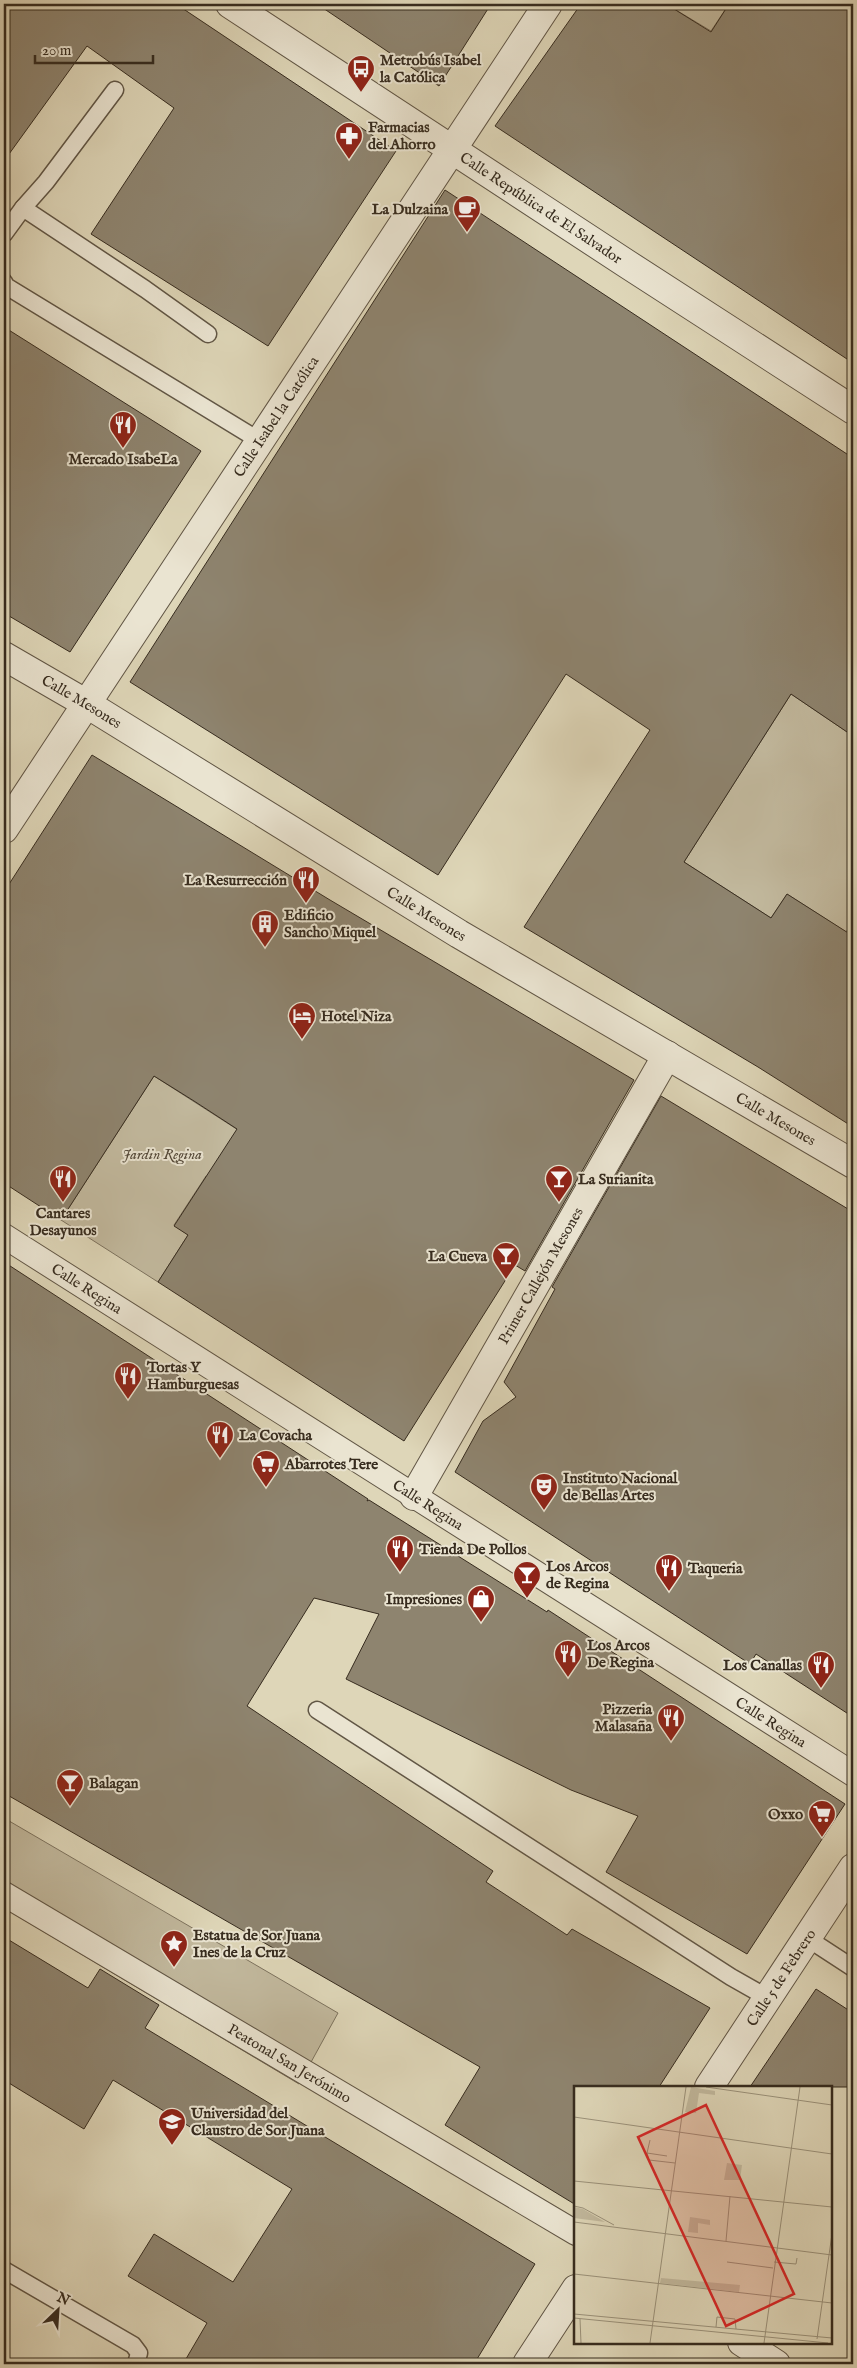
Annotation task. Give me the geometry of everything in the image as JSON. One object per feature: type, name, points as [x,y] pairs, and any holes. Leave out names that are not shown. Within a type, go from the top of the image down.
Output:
[{"type":"street","name":"Calle República de El Salvador","points":[[230,4],[853,410]]},
{"type":"street","name":"Calle Isabel la Católica","points":[[4,829],[548,4]]},
{"type":"street","name":"Calle Mesones","points":[[4,656],[87,704],[459,934],[853,1164]]},
{"type":"street","name":"Primer Callejón Mesones","points":[[414,1496],[667,1055]]},
{"type":"street","name":"Calle Regina","points":[[4,1236],[853,1774]]},
{"type":"street","name":"Calle 5 de Febrero","points":[[710,2086],[853,1868]]},
{"type":"street","name":"Peatonal San Jerónimo","points":[[4,1894],[574,2232]]},
{"type":"street","points":[[527,2364],[574,2292]]},
{"type":"street","points":[[744,2343],[776,2364]]},
{"type":"lane","points":[[4,234],[22,208],[46,182],[115,90]]},
{"type":"lane","points":[[22,208],[145,289],[208,334]]},
{"type":"lane","points":[[4,282],[6,286],[108,350],[260,441]]},
{"type":"lane","points":[[317,1710],[723,1972],[768,1998]]},
{"type":"lane","points":[[807,1938],[853,1968]]},
{"type":"lane","points":[[4,2270],[133,2345],[139,2353],[136,2364]]},
{"type":"green space","points":[[666,4],[729,4],[711,31]]},
{"type":"green space","points":[[791,694],[853,736],[853,921],[846,932],[787,894],[771,918],[684,862]]},
{"type":"green space","name":"Jardin Regina","points":[[154,1076],[347,1200],[327,1253],[206,1176],[174,1225],[188,1235],[158,1282],[61,1220]]},
{"type":"green space","points":[[4,1818],[338,2013],[299,2084],[4,1908]]},
{"type":"building","points":[[4,4],[176,4],[396,151],[268,346],[91,234],[174,108],[87,46],[4,161]]},
{"type":"building","points":[[317,4],[491,4],[439,86]]},
{"type":"building","points":[[581,4],[666,4],[711,32],[729,4],[853,4],[853,363],[495,126]]},
{"type":"building","points":[[445,190],[853,458],[853,736],[791,694],[684,862],[771,918],[787,894],[853,936],[853,1127],[758,1067],[524,927],[650,730],[566,674],[438,875],[130,682]]},
{"type":"building","points":[[4,327],[201,451],[70,652],[4,613]]},
{"type":"building","points":[[92,755],[330,900],[634,1080],[525,1271],[515,1265],[404,1441],[158,1282],[188,1235],[174,1226],[237,1129],[194,1101],[154,1076],[61,1220],[4,1183],[4,892]]},
{"type":"building","points":[[661,1096],[853,1212],[853,1717],[756,1654],[750,1664],[455,1472],[483,1421],[516,1397],[504,1382],[555,1289],[552,1287]]},
{"type":"building","points":[[4,1262],[368,1499],[367,1501],[369,1500],[547,1612],[548,1610],[845,1804],[747,1954],[606,1872],[638,1816],[571,1790],[346,1679],[379,1614],[314,1598],[247,1706],[493,1871],[486,1882],[567,1935],[572,1929],[710,2008],[660,2086],[574,2086],[574,2204],[445,2125],[480,2067],[4,1793]]},
{"type":"building","name":"Universidad del Claustro de Sor Juana","points":[[4,1937],[88,1988],[100,1969],[159,2005],[145,2028],[535,2264],[474,2364],[183,2364],[207,2323],[128,2276],[154,2234],[233,2282],[292,2189],[113,2080],[84,2129],[4,2080]]},
{"type":"building","points":[[816,1989],[853,2013],[853,2087],[751,2086]]},
{"type":"place","name":"Metrobús Isabel la Católica","points":[[361,93]]},
{"type":"place","name":"Farmacias del Ahorro","points":[[349,160]]},
{"type":"place","name":"La Dulzaina","points":[[467,233]]},
{"type":"place","name":"Mercado IsabeLa","points":[[123,449]]},
{"type":"place","name":"La Resurrección","points":[[306,904]]},
{"type":"place","name":"Edificio Sancho Miquel","points":[[265,948]]},
{"type":"place","name":"Hotel Niza","points":[[302,1040]]},
{"type":"place","name":"Cantares Desayunos","points":[[63,1203]]},
{"type":"place","name":"La Surianita","points":[[559,1203]]},
{"type":"place","name":"La Cueva","points":[[506,1280]]},
{"type":"place","name":"Tortas Y Hamburguesas","points":[[128,1400]]},
{"type":"place","name":"La Covacha","points":[[220,1459]]},
{"type":"place","name":"Abarrotes Tere","points":[[266,1488]]},
{"type":"place","name":"Instituto Nacional de Bellas Artes","points":[[544,1511]]},
{"type":"place","name":"Tienda De Pollos","points":[[400,1573]]},
{"type":"place","name":"Taqueria","points":[[669,1592]]},
{"type":"place","name":"Los Arcos de Regina","points":[[527,1599]]},
{"type":"place","name":"Impresiones","points":[[481,1623]]},
{"type":"place","name":"Los Arcos De Regina","points":[[568,1678]]},
{"type":"place","name":"Los Canallas","points":[[821,1689]]},
{"type":"place","name":"Pizzeria Malasaña","points":[[671,1742]]},
{"type":"place","name":"Balagan","points":[[70,1807]]},
{"type":"place","name":"Oxxo","points":[[822,1838]]},
{"type":"place","name":"Estatua de Sor Juana Ines de la Cruz","points":[[174,1968]]},
{"type":"place","name":"Universidad del Claustro de Sor Juana","points":[[172,2146]]}]
